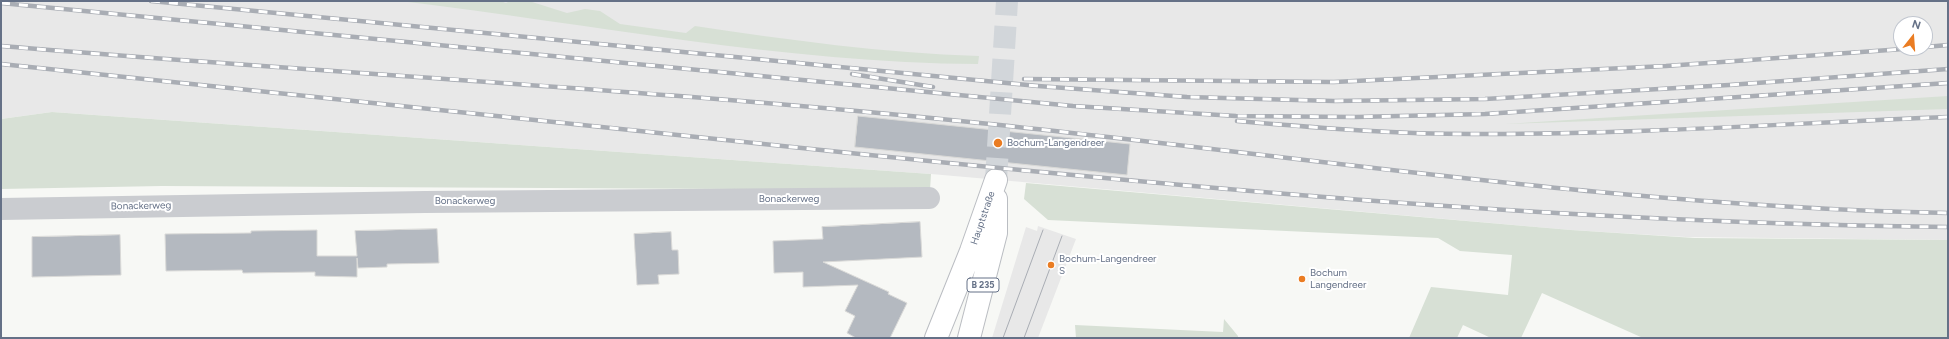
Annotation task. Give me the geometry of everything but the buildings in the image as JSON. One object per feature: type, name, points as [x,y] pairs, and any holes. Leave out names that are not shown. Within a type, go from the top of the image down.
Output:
[{"type":"main road","name":"Hauptstraße","points":[[936,338],[971,251],[996,180],[996,233],[969,338]]},
{"type":"street","name":"Bonackerweg","points":[[1,209],[425,202],[929,198]]},
{"type":"shaded area","points":[[1,1],[1948,1],[1948,240],[1686,237],[1571,230],[931,174],[52,112],[1,119]]},
{"type":"shaded area","points":[[400,1],[500,1],[506,3],[510,1],[529,1],[567,13],[585,9],[600,11],[620,24],[686,33],[695,26],[801,41],[872,49],[979,56],[978,64],[905,62],[833,57],[689,41]]},
{"type":"shaded area","points":[[1948,96],[1948,109],[1505,124]]},
{"type":"shaded area","points":[[52,112],[931,174],[930,190],[162,186],[1,189],[1,119]]},
{"type":"shaded area","points":[[1026,183],[1571,230],[1695,238],[1948,240],[1948,338],[1643,338],[1542,293],[1521,338],[1491,338],[1463,325],[1457,338],[1409,338],[1431,287],[1508,295],[1512,255],[1460,251],[1438,238],[1048,220],[1024,199]]},
{"type":"shaded area","points":[[1038,226],[1076,239],[1038,338],[992,338],[1026,227],[1037,231]]},
{"type":"shaded area","points":[[1224,319],[1238,338],[1076,338],[1075,325],[1223,332]]},
{"type":"tunnel","points":[[996,180],[1007,1]]},
{"type":"tram line","points":[[1003,338],[1043,230]]},
{"type":"tram line","points":[[1024,338],[1062,236]]},
{"type":"railway","points":[[151,1],[1038,86],[1187,97],[1334,101],[1485,99],[1729,85],[1948,69]]},
{"type":"railway","points":[[1,3],[1073,106],[1236,116],[1356,117],[1485,114],[1948,83]]},
{"type":"railway","points":[[1933,46],[1948,45]]},
{"type":"railway","points":[[1,46],[849,110],[1092,135],[1459,178],[1703,201],[1825,209],[1948,213]]},
{"type":"railway","points":[[1024,79],[1334,82],[1666,66],[1893,50]]},
{"type":"railway","points":[[1,64],[936,162],[1225,189],[1514,210],[1659,218],[1803,224],[1948,227]]},
{"type":"railway","points":[[852,74],[933,87]]},
{"type":"railway","points":[[1237,121],[1393,132],[1544,134],[1948,117]]},
{"type":"place","name":"Bochum-Langendreer","points":[[998,143]]},
{"type":"place","name":"Bochum-Langendreer S","points":[[1051,265]]},
{"type":"place","name":"Bochum Langendreer","points":[[1302,279]]}]
